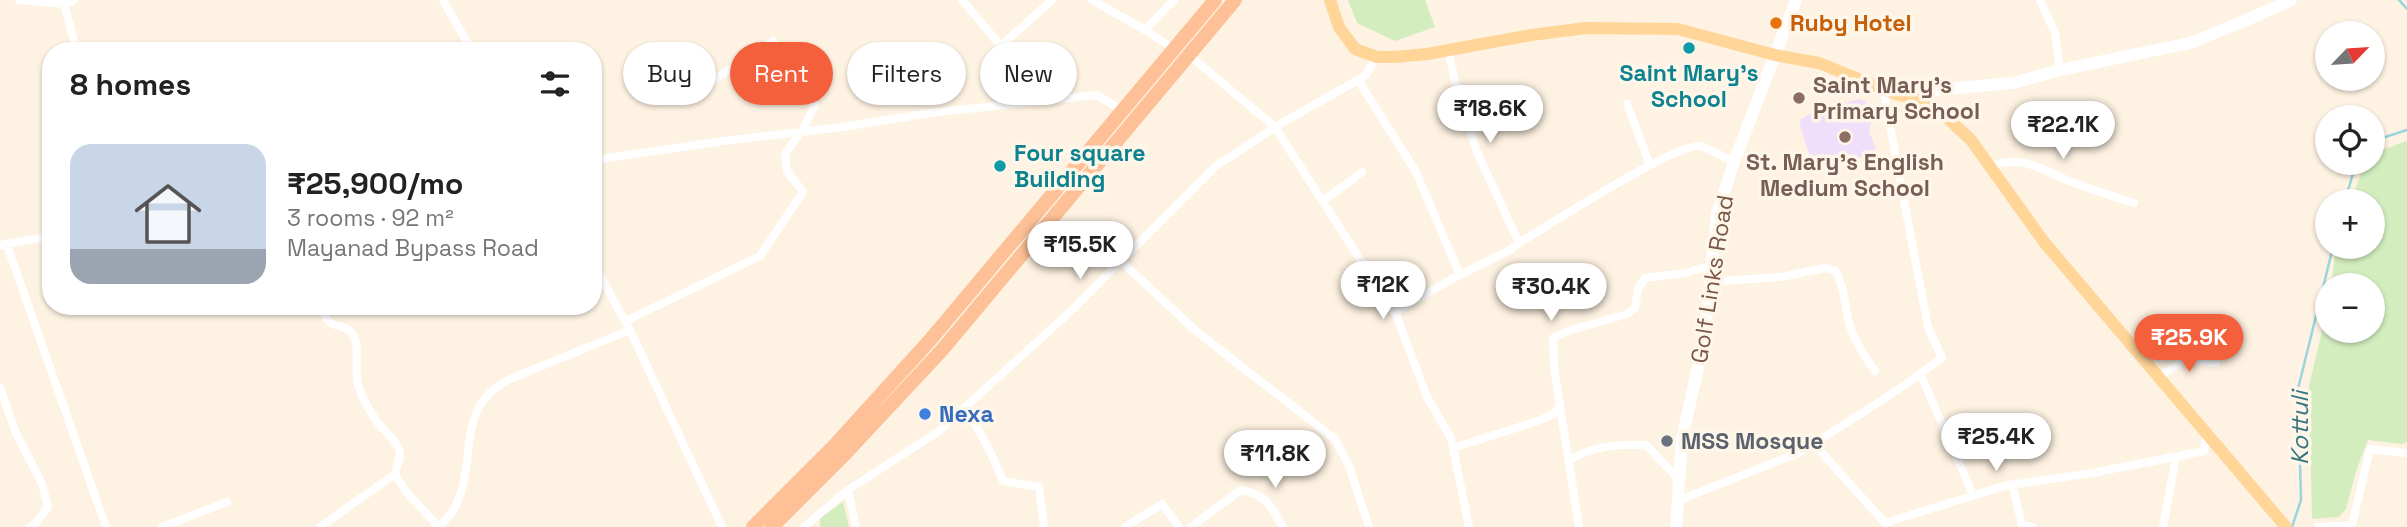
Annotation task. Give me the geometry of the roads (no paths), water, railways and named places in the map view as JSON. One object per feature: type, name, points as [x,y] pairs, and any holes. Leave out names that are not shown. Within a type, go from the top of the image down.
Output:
[{"type":"highway","points":[[753,527],[835,445],[932,340],[1215,0]]},
{"type":"highway","points":[[772,527],[942,350],[1235,0]]},
{"type":"main road","points":[[1330,0],[1339,27],[1355,50],[1377,57],[1448,50],[1586,28],[1678,29],[1775,55],[1819,63],[1883,89],[1923,101],[1943,114],[1971,140],[2044,242],[2286,527]]},
{"type":"main road","name":"Golf Links Road","points":[[1676,527],[1682,439],[1704,340],[1717,215],[1734,162],[1796,0]]},
{"type":"main road","points":[[1923,91],[2013,83],[2060,70],[2190,43],[2291,0]]},
{"type":"street","points":[[19,0],[68,1],[66,16],[74,42]]},
{"type":"street","points":[[443,0],[467,42]]},
{"type":"street","points":[[962,0],[998,42]]},
{"type":"street","points":[[1005,42],[1052,0]]},
{"type":"street","points":[[1092,0],[1146,30],[1174,50]]},
{"type":"street","points":[[1146,30],[1174,0]]},
{"type":"street","points":[[2040,0],[2055,33],[2060,70]]},
{"type":"street","points":[[626,321],[760,256],[803,192],[787,171],[785,154],[802,131],[815,106],[774,41],[716,79]]},
{"type":"street","points":[[1448,50],[1457,90],[1477,152],[1519,243]]},
{"type":"street","points":[[1190,56],[1275,127],[1361,261],[1382,300],[1395,312],[1427,397],[1451,438],[1469,527]]},
{"type":"street","points":[[804,527],[848,490],[939,431],[1072,310],[1216,166],[1275,127],[1365,76],[1377,57]]},
{"type":"street","points":[[1358,80],[1416,172],[1460,275]]},
{"type":"street","points":[[1677,500],[1801,452],[1942,358],[1928,327],[1883,89]]},
{"type":"street","points":[[1077,97],[1097,95],[1123,111]]},
{"type":"street","points":[[1627,104],[1650,165]]},
{"type":"street","points":[[602,159],[1009,105]]},
{"type":"street","points":[[1395,312],[1510,250],[1650,165],[1700,146],[1734,162]]},
{"type":"street","points":[[1989,166],[2002,162],[2023,162],[2134,203]]},
{"type":"street","points":[[1322,201],[1362,172]]},
{"type":"street","points":[[42,238],[3,245],[106,527]]},
{"type":"street","points":[[1121,261],[1197,332],[1335,439],[1349,466],[1369,527]]},
{"type":"street","points":[[1579,527],[1554,368],[1553,338],[1635,309],[1638,289],[1644,278],[1685,273],[1712,265]]},
{"type":"street","points":[[1710,282],[1782,277],[1825,268],[1835,270],[1845,297],[1854,339],[1875,371]]},
{"type":"street","points":[[602,278],[626,321],[722,527]]},
{"type":"street","points":[[320,527],[395,474],[400,455],[398,446],[377,422],[365,402],[358,384],[355,366],[356,340],[351,332],[342,326],[331,324],[324,315]]},
{"type":"street","points":[[395,474],[406,492],[439,527],[458,503],[475,411],[486,395],[503,383],[630,330]]},
{"type":"street","points":[[2160,377],[2185,359],[2216,363]]},
{"type":"street","points":[[1920,373],[1973,495]]},
{"type":"street","points":[[0,390],[16,433],[42,484],[48,507],[30,527]]},
{"type":"street","points":[[1453,448],[1541,420],[1560,406]]},
{"type":"street","points":[[965,407],[989,449],[1003,481],[1040,487],[1044,527]]},
{"type":"street","points":[[1814,444],[1885,523],[2012,485],[2092,473],[2204,451],[2207,432]]},
{"type":"street","points":[[1569,460],[1584,451],[1614,444],[1646,445],[1679,480]]},
{"type":"street","points":[[2318,527],[2352,525],[2374,449],[2407,453]]},
{"type":"street","points":[[2163,527],[2176,457]]},
{"type":"street","points":[[2012,485],[2022,525],[2032,527]]},
{"type":"street","points":[[1191,527],[1241,489],[1258,493],[1269,504],[1283,527]]},
{"type":"street","points":[[848,490],[856,527]]},
{"type":"street","points":[[162,527],[226,502]]},
{"type":"street","points":[[1130,525],[1162,504],[1179,527]]},
{"type":"waterway","name":"Kottuli","points":[[2399,0],[2407,9]]},
{"type":"waterway","name":"Kottuli","points":[[2385,137],[2407,130]]},
{"type":"waterway","name":"Kottuli","points":[[2348,189],[2353,175]]},
{"type":"waterway","name":"Kottuli","points":[[2292,527],[2301,500],[2298,389],[2330,259]]},
{"type":"place","name":"Ruby Hotel","points":[[1776,23]]},
{"type":"place","name":"Saint Mary's School","points":[[1689,48]]},
{"type":"place","name":"Saint Mary's Primary School","points":[[1799,98]]},
{"type":"place","name":"St. Mary's English Medium School","points":[[1845,137]]},
{"type":"place","name":"Four square Building","points":[[1000,166]]},
{"type":"place","name":"Nexa","points":[[925,414]]},
{"type":"place","name":"MSS Mosque","points":[[1667,441]]}]
